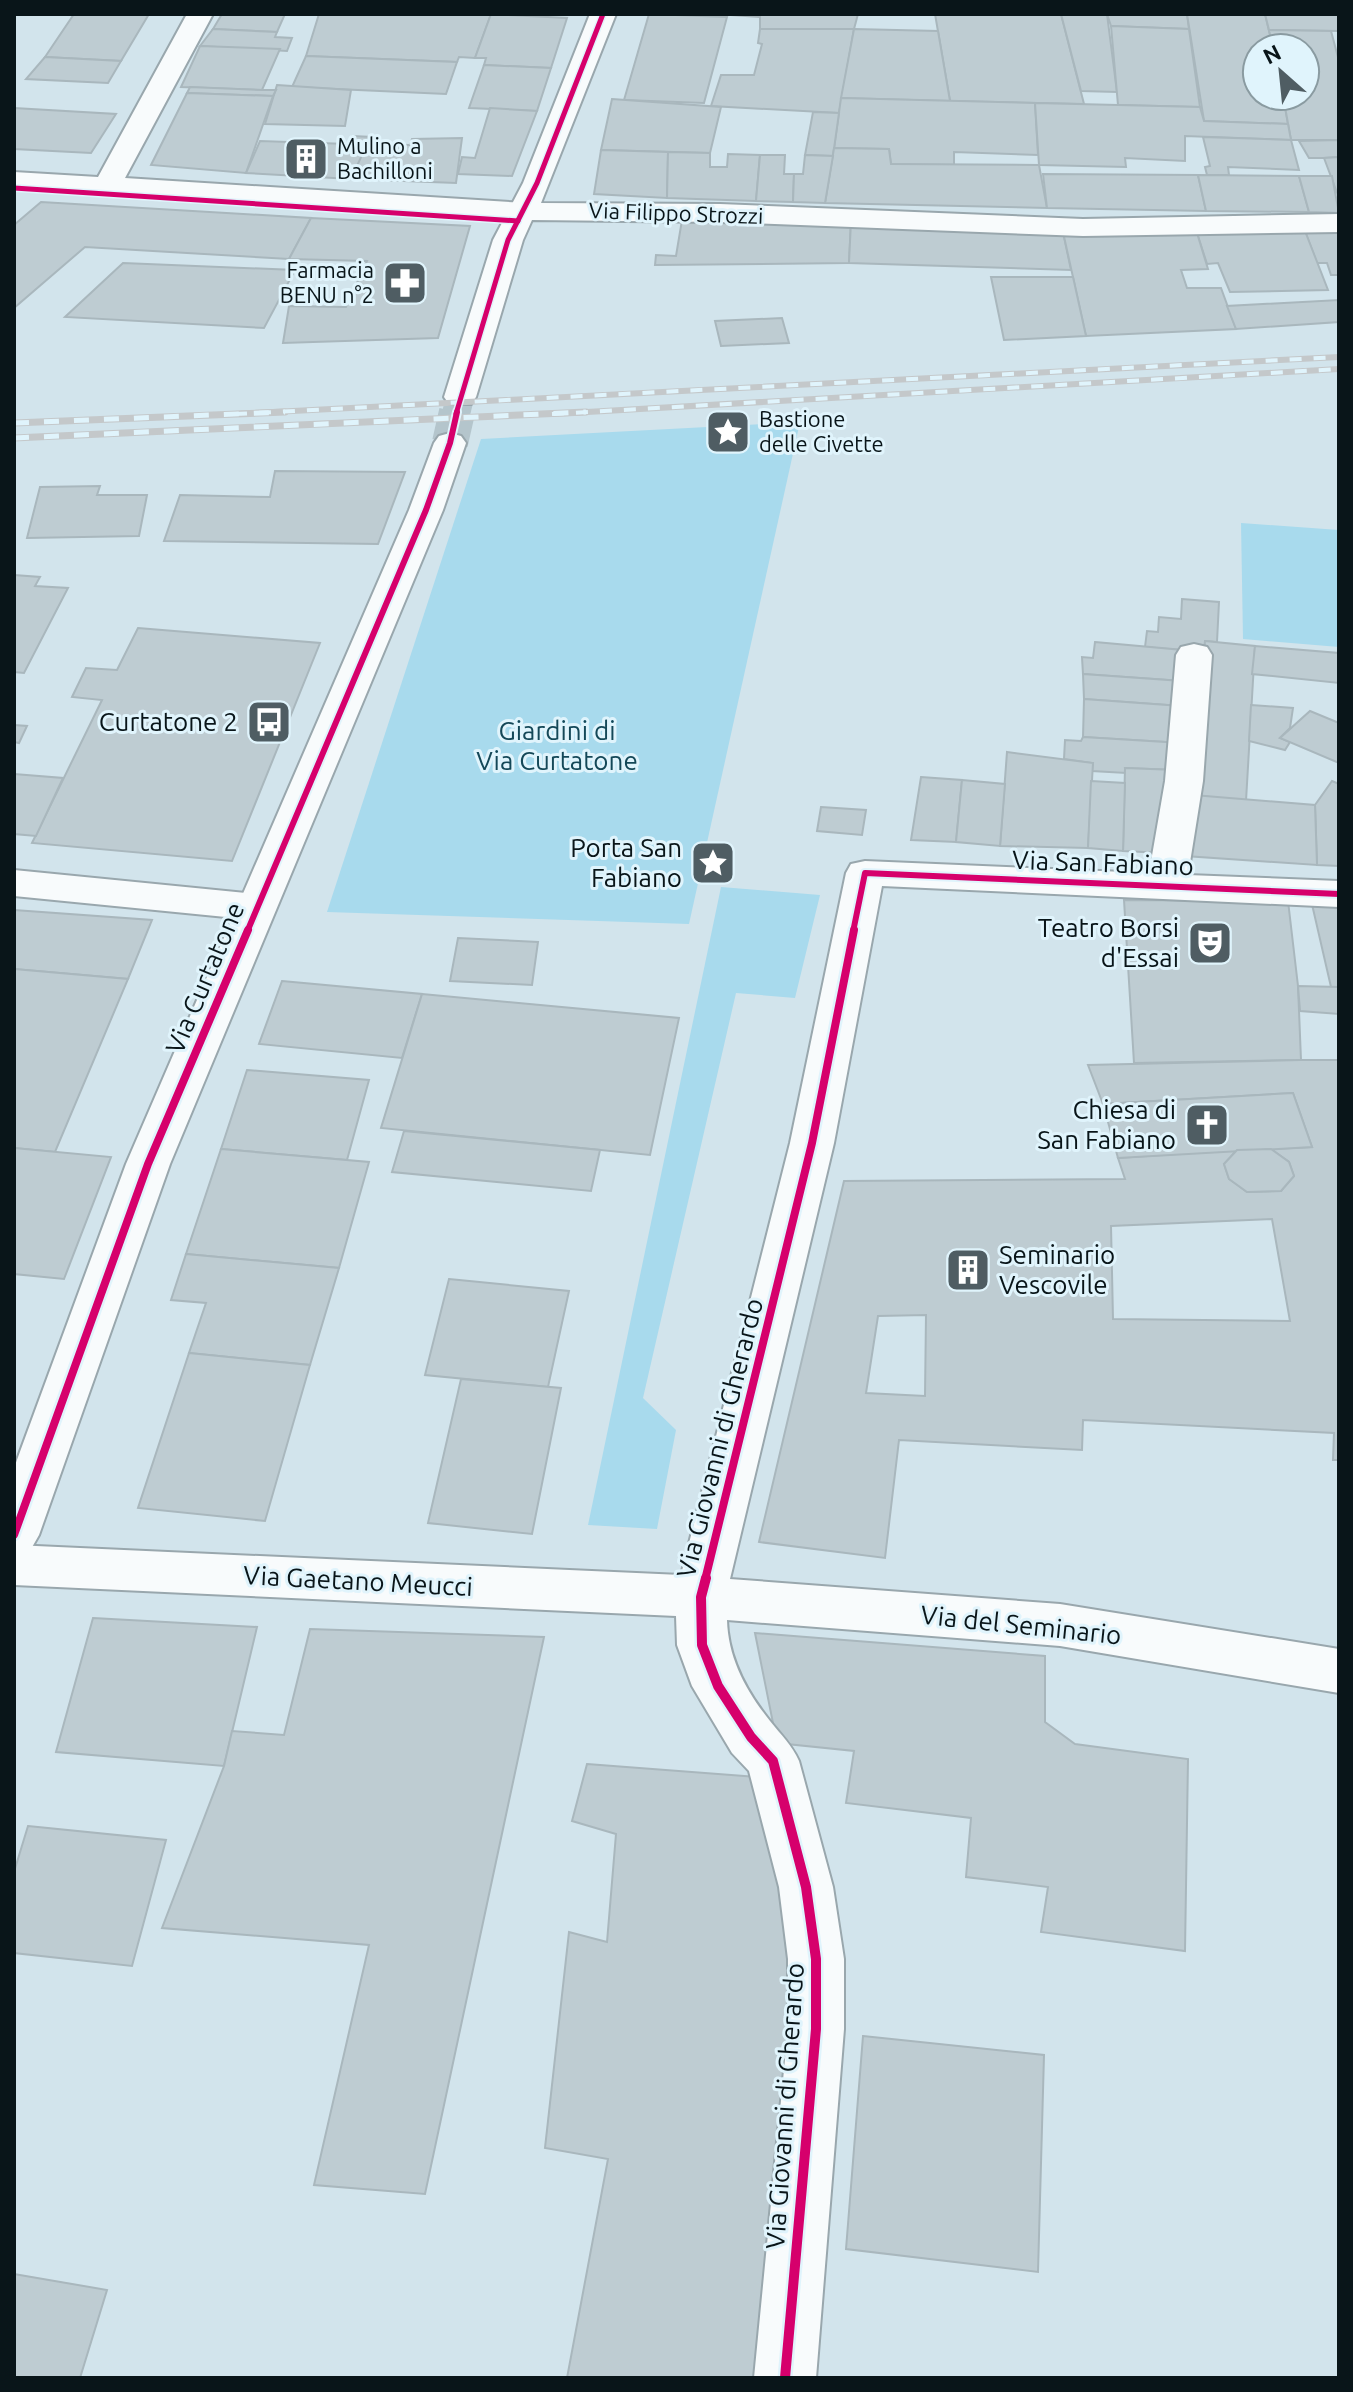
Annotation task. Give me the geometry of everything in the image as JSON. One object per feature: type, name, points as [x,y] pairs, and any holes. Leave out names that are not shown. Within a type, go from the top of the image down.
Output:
[{"type":"street","points":[[107,186],[200,14]]},
{"type":"street","points":[[460,397],[508,240],[524,212],[603,14]]},
{"type":"street","name":"Via Filippo Strozzi","points":[[14,180],[524,212],[653,211],[1087,228],[1339,223]]},
{"type":"street","name":"Via Curtatone","points":[[14,1535],[148,1164],[426,510],[450,443]]},
{"type":"street","points":[[1167,885],[1184,781],[1194,655]]},
{"type":"street","name":"Via San Fabiano","points":[[865,873],[1339,894]]},
{"type":"street","name":"Via Giovanni di Gherardo","points":[[785,2378],[816,2029],[816,1959],[806,1887],[773,1761],[751,1737],[718,1686],[702,1645],[701,1597],[812,1143],[865,873]]},
{"type":"street","points":[[14,883],[256,907]]},
{"type":"street","name":"Via Gaetano Meucci","points":[[14,1565],[701,1597]]},
{"type":"street","name":"Via del Seminario","points":[[701,1597],[1060,1625],[1339,1671]]},
{"type":"green space","name":"Giardini di Via Curtatone","points":[[800,422],[689,924],[327,912],[481,439]]},
{"type":"green space","points":[[1241,523],[1339,530],[1339,647],[1243,639]]},
{"type":"green space","points":[[721,887],[820,895],[795,998],[736,993],[643,1398],[676,1430],[657,1529],[588,1525]]},
{"type":"building","points":[[74,14],[149,14],[121,61],[45,57]]},
{"type":"building","points":[[222,14],[285,14],[277,32],[213,29]]},
{"type":"building","points":[[319,14],[491,14],[475,58],[459,57],[457,62],[306,56]]},
{"type":"building","points":[[491,14],[567,18],[551,68],[484,65],[486,58],[475,58]]},
{"type":"building","points":[[649,14],[727,17],[704,103],[624,100]]},
{"type":"building","points":[[716,14],[858,14],[854,29],[760,29],[760,17]]},
{"type":"building","points":[[935,14],[1061,14],[1084,104],[950,101]]},
{"type":"building","points":[[1061,14],[1107,14],[1117,92],[1081,91]]},
{"type":"building","points":[[1107,14],[1187,14],[1189,29],[1111,26]]},
{"type":"building","points":[[1187,14],[1265,14],[1269,32],[1241,32],[1241,112],[1286,112],[1288,124],[1204,121]]},
{"type":"building","points":[[1265,14],[1339,14],[1339,31],[1269,30]]},
{"type":"building","points":[[1111,26],[1189,29],[1200,107],[1118,105]]},
{"type":"building","points":[[213,29],[277,32],[275,37],[292,38],[287,51],[200,46]]},
{"type":"building","points":[[760,29],[854,29],[839,113],[711,106],[721,75],[754,75],[762,44],[758,43]]},
{"type":"building","points":[[854,29],[938,31],[950,101],[841,98]]},
{"type":"building","points":[[1331,31],[1339,61],[1339,140],[1291,140],[1286,112],[1321,112],[1321,32],[1269,32]]},
{"type":"building","points":[[200,46],[280,49],[262,90],[181,87]]},
{"type":"building","points":[[306,56],[457,62],[446,94],[292,87]]},
{"type":"building","points":[[45,57],[121,61],[108,83],[26,79]]},
{"type":"building","points":[[484,65],[551,68],[537,111],[469,108]]},
{"type":"building","points":[[277,85],[351,90],[345,126],[265,124]]},
{"type":"building","points":[[190,87],[276,90],[273,96],[187,93]]},
{"type":"building","points":[[187,93],[273,96],[246,173],[151,165]]},
{"type":"building","points":[[841,98],[1035,103],[1038,155],[954,152],[954,165],[891,164],[889,149],[834,148]]},
{"type":"building","points":[[612,99],[721,107],[710,153],[601,150]]},
{"type":"building","points":[[1035,103],[1200,107],[1204,121],[1288,124],[1291,140],[1185,136],[1185,161],[1125,158],[1126,167],[1039,165]]},
{"type":"building","points":[[14,108],[116,114],[91,153],[14,149]]},
{"type":"building","points":[[490,108],[537,111],[512,176],[458,174],[462,157],[475,158]]},
{"type":"building","points":[[813,112],[839,113],[833,156],[805,155]]},
{"type":"building","name":"Mulino a Bachilloni","points":[[352,136],[372,137],[351,179],[246,173],[260,141],[348,144]]},
{"type":"building","points":[[1203,137],[1291,140],[1299,170],[1228,167],[1229,175],[1207,175],[1205,167],[1210,166]]},
{"type":"building","points":[[462,138],[456,183],[351,179],[367,144],[410,145],[412,139]]},
{"type":"building","points":[[1339,140],[1339,157],[1324,158],[1309,158],[1299,141]]},
{"type":"building","points":[[834,148],[889,149],[891,164],[1039,165],[1047,208],[825,203]]},
{"type":"building","points":[[601,150],[668,152],[667,198],[594,194]]},
{"type":"building","points":[[668,152],[710,153],[710,167],[727,167],[728,154],[760,155],[756,201],[667,198]]},
{"type":"building","points":[[760,155],[785,155],[784,174],[794,174],[793,202],[756,201]]},
{"type":"building","points":[[805,155],[833,156],[825,203],[793,202],[794,174],[803,174]]},
{"type":"building","points":[[1339,157],[1339,198],[1324,158]]},
{"type":"building","points":[[1043,174],[1198,175],[1206,211],[1047,208]]},
{"type":"building","points":[[1198,175],[1299,176],[1309,212],[1206,211]]},
{"type":"building","points":[[1299,176],[1332,176],[1339,213],[1309,212]]},
{"type":"building","points":[[41,202],[311,218],[289,259],[85,247],[14,308],[14,225]]},
{"type":"building","points":[[683,214],[851,221],[849,263],[655,265],[656,255],[676,256]]},
{"type":"building","name":"Farmacia BENU n°2","points":[[311,218],[470,226],[438,338],[283,343],[289,306],[346,307],[367,261],[289,259]]},
{"type":"building","points":[[851,221],[1063,232],[1071,270],[849,263]]},
{"type":"building","points":[[1339,230],[1339,275],[1331,275],[1327,263],[1317,263],[1305,231]]},
{"type":"building","points":[[1305,231],[1328,290],[1230,292],[1218,263],[1207,264],[1197,233]]},
{"type":"building","points":[[1063,232],[1197,233],[1208,269],[1181,270],[1187,288],[1221,288],[1236,329],[1086,336]]},
{"type":"building","points":[[123,263],[295,270],[264,328],[65,317]]},
{"type":"building","points":[[991,277],[1073,277],[1086,336],[1004,340]]},
{"type":"building","points":[[1339,300],[1339,322],[1236,329],[1227,306]]},
{"type":"building","points":[[782,318],[789,343],[721,346],[715,321]]},
{"type":"building","points":[[275,471],[405,472],[378,544],[164,541],[180,495],[270,497]]},
{"type":"building","points":[[100,486],[97,495],[147,495],[139,536],[27,538],[40,487]]},
{"type":"building","points":[[14,575],[40,577],[35,586],[68,588],[24,673],[14,672]]},
{"type":"building","points":[[1182,599],[1219,602],[1217,642],[1205,641],[1204,652],[1145,647],[1147,631],[1158,632],[1159,617],[1181,619]]},
{"type":"building","points":[[138,628],[320,643],[232,861],[32,843],[102,700],[72,697],[86,668],[117,670]]},
{"type":"building","points":[[1205,641],[1255,646],[1246,801],[1193,795]]},
{"type":"building","points":[[1095,642],[1183,650],[1182,681],[1083,674],[1082,657],[1093,658]]},
{"type":"building","points":[[1255,646],[1339,653],[1339,683],[1252,674]]},
{"type":"building","points":[[1083,674],[1182,681],[1181,706],[1084,699]]},
{"type":"building","points":[[1084,699],[1181,706],[1182,743],[1083,737]]},
{"type":"building","points":[[1251,705],[1293,708],[1290,728],[1280,738],[1290,742],[1285,750],[1249,741]]},
{"type":"building","points":[[1310,711],[1339,723],[1339,763],[1280,738]]},
{"type":"building","points":[[14,725],[27,726],[19,743],[14,742]]},
{"type":"building","points":[[1083,737],[1182,743],[1176,770],[1125,768],[1126,773],[1092,771],[1093,763],[1064,759],[1065,740],[1081,741]]},
{"type":"building","points":[[1007,752],[1093,763],[1088,848],[1000,846]]},
{"type":"building","points":[[1125,768],[1176,770],[1165,853],[1123,851]]},
{"type":"building","points":[[14,774],[63,778],[36,836],[14,834]]},
{"type":"building","points":[[921,777],[962,780],[956,842],[911,840]]},
{"type":"building","points":[[962,780],[1005,784],[1000,846],[956,842]]},
{"type":"building","points":[[1091,781],[1125,783],[1123,851],[1088,848]]},
{"type":"building","points":[[1332,781],[1339,784],[1339,866],[1317,865],[1315,805]]},
{"type":"building","points":[[1193,795],[1315,805],[1317,865],[1185,856]]},
{"type":"building","points":[[821,807],[866,810],[862,835],[817,831]]},
{"type":"building","name":"Teatro Borsi d'Essai","points":[[1124,900],[1288,901],[1298,986],[1301,1060],[1134,1063]]},
{"type":"building","points":[[1311,900],[1339,900],[1339,987],[1331,987]]},
{"type":"building","points":[[14,910],[152,920],[128,979],[14,969]]},
{"type":"building","points":[[458,938],[538,942],[532,985],[450,981]]},
{"type":"building","points":[[14,969],[128,979],[55,1152],[14,1148]]},
{"type":"building","points":[[282,981],[422,994],[402,1058],[259,1044]]},
{"type":"building","points":[[1298,986],[1339,987],[1339,1014],[1300,1011]]},
{"type":"building","points":[[422,994],[679,1018],[650,1155],[381,1128]]},
{"type":"building","name":"Seminario Vescovile","points":[[1339,1060],[1339,1460],[1333,1460],[1334,1433],[1083,1420],[1082,1450],[899,1440],[885,1558],[759,1542],[844,1181],[1125,1179],[1118,1158],[1237,1150],[1224,1164],[1229,1179],[1247,1192],[1281,1191],[1294,1176],[1289,1162],[1271,1149],[1312,1147],[1293,1093],[1103,1104],[1088,1065]],"holes":[[[1272,1219],[1290,1321],[1113,1319],[1111,1226]],[[926,1315],[925,1396],[866,1393],[878,1316]]]},
{"type":"building","points":[[247,1070],[369,1080],[347,1160],[221,1149]]},
{"type":"building","name":"Chiesa di San Fabiano","points":[[1293,1093],[1312,1147],[1118,1158],[1103,1104]]},
{"type":"building","points":[[404,1131],[600,1150],[591,1191],[392,1172]]},
{"type":"building","points":[[14,1148],[111,1157],[64,1279],[14,1274]]},
{"type":"building","points":[[221,1149],[369,1162],[339,1268],[186,1254]]},
{"type":"building","points":[[1271,1149],[1289,1162],[1294,1176],[1281,1191],[1247,1192],[1229,1179],[1224,1164],[1237,1150]]},
{"type":"building","points":[[186,1254],[339,1268],[310,1365],[189,1353],[206,1303],[171,1300]]},
{"type":"building","points":[[449,1279],[569,1291],[548,1387],[425,1375]]},
{"type":"building","points":[[189,1353],[310,1365],[265,1521],[138,1508]]},
{"type":"building","points":[[461,1379],[561,1388],[532,1534],[428,1523]]},
{"type":"building","points":[[93,1618],[257,1627],[224,1766],[56,1752]]},
{"type":"building","points":[[310,1629],[544,1637],[425,2194],[314,2185],[369,1945],[162,1928],[224,1766],[232,1731],[284,1735]]},
{"type":"building","points":[[755,1633],[1045,1656],[1045,1722],[1075,1744],[1188,1759],[1185,1951],[1041,1932],[1048,1887],[966,1877],[971,1818],[846,1803],[854,1751],[777,1743]]},
{"type":"building","points":[[587,1764],[769,1778],[794,1902],[793,2147],[768,2378],[567,2378],[608,2159],[545,2148],[569,1932],[607,1942],[616,1834],[572,1821]]},
{"type":"building","points":[[28,1826],[166,1840],[132,1966],[14,1953],[14,1872]]},
{"type":"building","points":[[863,2036],[1044,2055],[1038,2272],[846,2249]]},
{"type":"building","points":[[14,2274],[107,2290],[80,2378],[14,2378]]},
{"type":"tunnel","points":[[456,414],[460,397]]},
{"type":"tunnel","points":[[450,443],[457,412]]},
{"type":"railway","points":[[235,414],[1339,357]]},
{"type":"railway","points":[[552,414],[1339,369]]},
{"type":"railway","points":[[14,423],[285,412]]},
{"type":"railway","points":[[14,438],[586,412]]},
{"type":"cycle path","points":[[14,1535],[148,1164],[426,510],[450,443],[460,397],[508,240],[537,183],[603,14]]},
{"type":"cycle path","points":[[14,188],[518,221]]},
{"type":"cycle path","points":[[785,2378],[816,2029],[816,1959],[806,1887],[773,1761],[751,1737],[718,1686],[702,1645],[701,1597],[812,1143],[865,873],[1339,894]]},
{"type":"place","name":"Mulino a Bachilloni","points":[[306,159]]},
{"type":"place","name":"Farmacia BENU n°2","points":[[405,283]]},
{"type":"place","name":"Bastione delle Civette","points":[[728,432]]},
{"type":"place","name":"Curtatone 2","points":[[269,722]]},
{"type":"place","name":"Porta San Fabiano","points":[[713,863]]},
{"type":"place","name":"Teatro Borsi d'Essai","points":[[1210,943]]},
{"type":"place","name":"Chiesa di San Fabiano","points":[[1207,1125]]},
{"type":"place","name":"Seminario Vescovile","points":[[968,1270]]}]
